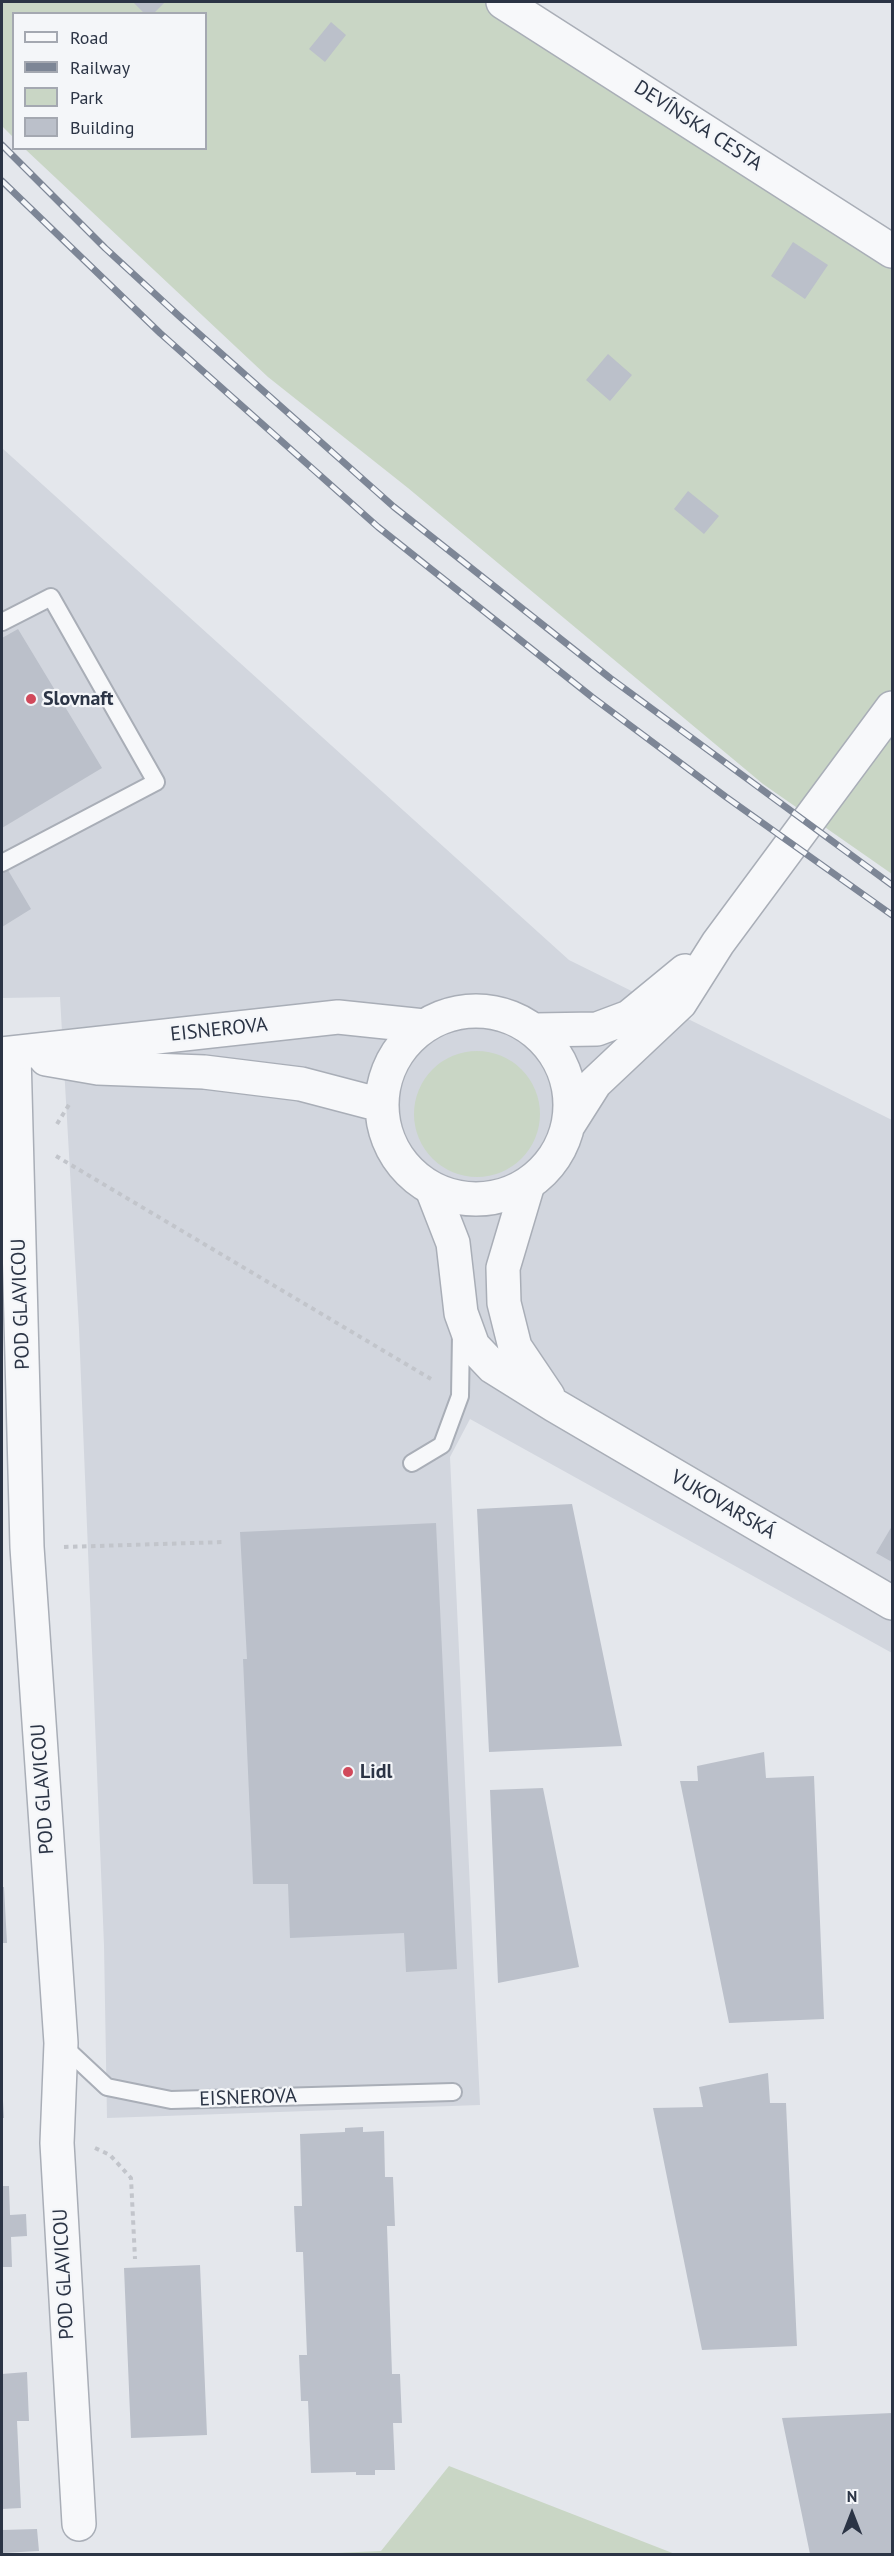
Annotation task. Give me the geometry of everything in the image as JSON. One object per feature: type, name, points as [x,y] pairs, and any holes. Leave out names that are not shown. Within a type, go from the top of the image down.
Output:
[{"type":"street","name":"DEVÍNSKA CESTA","points":[[503,2],[892,251]]},
{"type":"street","points":[[569,1124],[570,1095],[567,1080],[555,1052],[535,1030],[500,1014],[474,1010],[448,1014],[424,1026],[406,1041],[392,1060],[384,1082],[381,1105],[384,1130],[395,1154],[411,1174],[432,1188],[456,1197],[479,1199],[502,1196],[528,1184],[550,1164],[569,1124],[595,1083],[680,1003],[718,943],[892,708]]},
{"type":"street","points":[[535,1030],[597,1029],[629,1017],[718,943]]},
{"type":"street","name":"EISNEROVA","points":[[8,1054],[338,1017],[424,1026]]},
{"type":"street","name":"EISNEROVA","points":[[8,1054],[98,1068],[204,1072],[302,1084],[381,1105]]},
{"type":"street","name":"POD GLAVICOU","points":[[8,1054],[27,1547],[61,2043],[57,2143],[79,2524]]},
{"type":"street","name":"VUKOVARSKÁ","points":[[528,1184],[503,1268],[504,1303],[515,1347],[554,1405]]},
{"type":"street","name":"VUKOVARSKÁ","points":[[432,1188],[453,1243],[461,1313],[473,1346],[493,1367],[892,1603]]},
{"type":"lane","points":[[2,622],[51,597],[156,782],[2,863]]},
{"type":"lane","points":[[412,1463],[442,1445],[460,1395],[461,1313]]},
{"type":"lane","name":"EISNEROVA","points":[[61,2043],[107,2087],[171,2100],[453,2092]]},
{"type":"path","points":[[56,1134],[57,1123],[76,1095]]},
{"type":"path","points":[[56,1145],[56,1156],[433,1380]]},
{"type":"path","points":[[54,1547],[225,1542]]},
{"type":"shaded area","points":[[2,448],[569,960],[892,1120],[892,1653],[470,1419],[450,1457],[480,2105],[107,2118],[104,1945],[79,1329],[60,997],[2,998]]},
{"type":"green space","points":[[2,2],[503,2],[892,251],[892,874],[763,784],[408,488],[268,377],[26,150],[207,150],[207,12],[12,12],[12,136],[2,126]]},
{"type":"green space","points":[[477,1051],[501,1056],[521,1070],[535,1090],[540,1114],[535,1138],[521,1158],[501,1172],[477,1177],[453,1172],[433,1158],[419,1138],[414,1114],[419,1090],[433,1070],[453,1056]]},
{"type":"green space","points":[[449,2466],[675,2554],[313,2554],[381,2551]]},
{"type":"building","points":[[133,2],[165,2],[155,12],[143,12]]},
{"type":"building","points":[[331,22],[346,35],[325,62],[309,49]]},
{"type":"building","points":[[793,242],[828,265],[805,299],[771,276]]},
{"type":"building","points":[[608,354],[632,375],[610,401],[586,380]]},
{"type":"building","points":[[688,491],[719,516],[704,534],[674,509]]},
{"type":"building","name":"Slovnaft","points":[[18,629],[102,768],[2,828],[2,638]]},
{"type":"building","points":[[2,860],[31,909],[2,927]]},
{"type":"building","points":[[572,1504],[622,1746],[489,1752],[477,1509]]},
{"type":"building","name":"Lidl","points":[[436,1523],[457,1969],[406,1972],[404,1933],[290,1938],[288,1884],[253,1884],[243,1659],[247,1659],[240,1532]]},
{"type":"building","points":[[892,1526],[892,1562],[876,1553]]},
{"type":"building","points":[[764,1752],[766,1778],[814,1776],[824,2019],[729,2023],[680,1781],[698,1781],[697,1766]]},
{"type":"building","points":[[543,1788],[579,1967],[498,1983],[490,1790]]},
{"type":"building","points":[[2,1887],[4,1887],[7,1943],[2,1943]]},
{"type":"building","points":[[768,2073],[770,2103],[786,2103],[797,2346],[702,2350],[653,2108],[703,2107],[699,2087]]},
{"type":"building","points":[[3,2101],[4,2118],[2,2118]]},
{"type":"building","points":[[363,2127],[363,2132],[384,2131],[385,2177],[393,2177],[395,2226],[387,2226],[392,2374],[400,2374],[402,2423],[393,2423],[395,2470],[375,2470],[375,2475],[356,2475],[356,2472],[311,2473],[308,2401],[301,2401],[299,2355],[307,2355],[303,2252],[296,2252],[294,2206],[302,2206],[300,2134],[345,2132],[345,2128]]},
{"type":"building","points":[[2,2186],[9,2186],[10,2215],[26,2214],[27,2236],[11,2237],[12,2267],[2,2267]]},
{"type":"building","points":[[200,2265],[207,2435],[131,2438],[124,2268]]},
{"type":"building","points":[[27,2372],[29,2421],[17,2421],[21,2508],[2,2509],[2,2374]]},
{"type":"building","points":[[892,2413],[892,2554],[810,2554],[782,2418]]},
{"type":"building","points":[[37,2529],[39,2551],[2,2553],[2,2530]]},
{"type":"railway","points":[[2,145],[105,248],[394,507],[610,678],[892,885]]},
{"type":"railway","points":[[2,181],[160,333],[378,527],[592,697],[726,797],[892,915]]},
{"type":"place","name":"Slovnaft","points":[[31,699]]},
{"type":"place","name":"Lidl","points":[[348,1772]]}]
